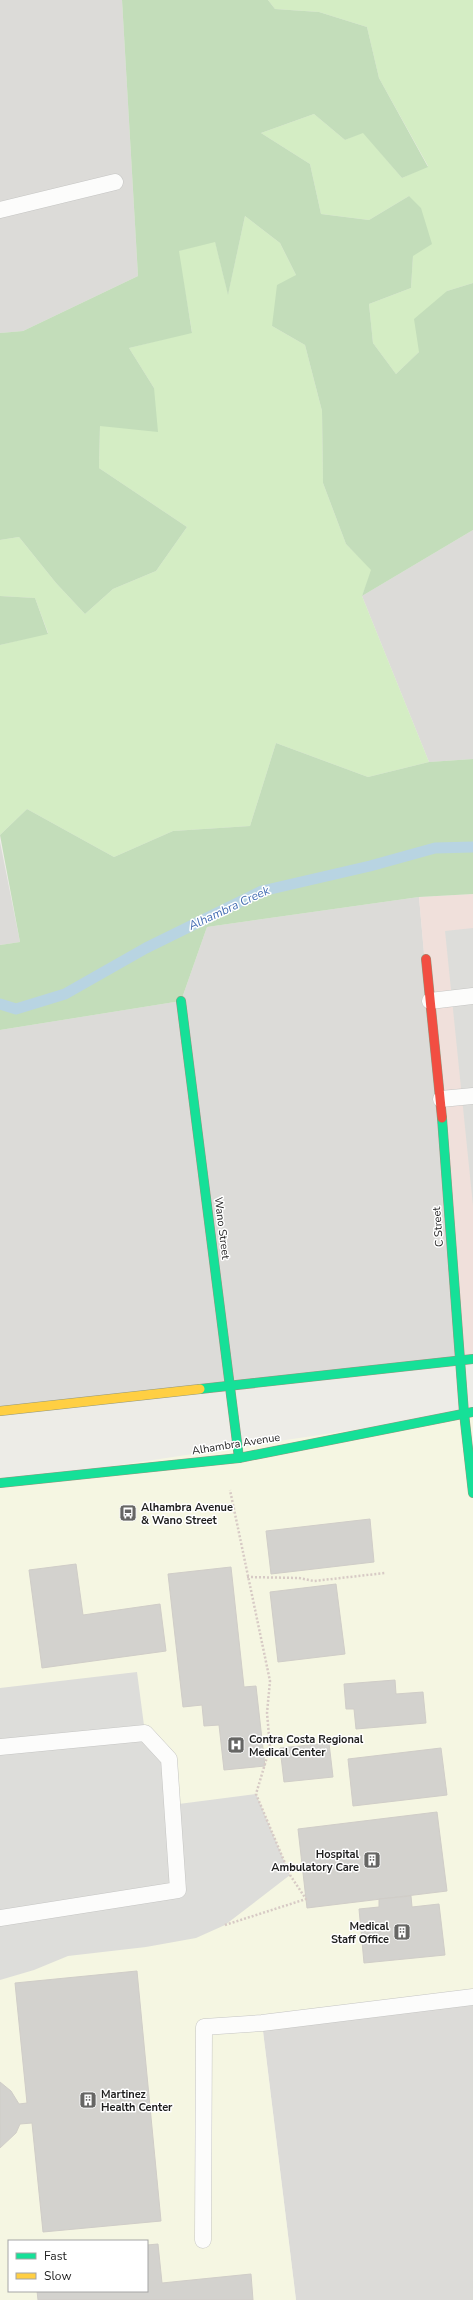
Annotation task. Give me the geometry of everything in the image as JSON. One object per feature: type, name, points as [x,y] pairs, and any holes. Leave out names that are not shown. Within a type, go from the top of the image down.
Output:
[{"type":"street","name":"C Street","points":[[426,959],[441,1099],[460,1360],[468,1412],[473,1494]]},
{"type":"street","name":"Wano Street","points":[[181,1001],[239,1458]]},
{"type":"street","points":[[0,1411],[230,1387],[473,1358]]},
{"type":"street","name":"Alhambra Avenue","points":[[0,1483],[239,1458],[468,1412]]},
{"type":"lane","points":[[0,210],[115,182]]},
{"type":"lane","points":[[430,1001],[473,996]]},
{"type":"lane","points":[[441,1099],[473,1096]]},
{"type":"lane","points":[[0,1747],[145,1733],[169,1759],[178,1890],[0,1918]]},
{"type":"lane","points":[[203,2240],[204,2027],[262,2023],[473,1997]]},
{"type":"path","points":[[225,1460],[247,1577],[270,1682],[268,1713],[270,1747],[256,1794],[290,1875],[306,1899],[226,1925]]},
{"type":"path","points":[[247,1577],[299,1578],[314,1581],[385,1573]]},
{"type":"shaded area","points":[[0,0],[122,0],[138,276],[23,331],[0,333]]},
{"type":"shaded area","points":[[473,530],[473,759],[429,762],[362,596]]},
{"type":"shaded area","points":[[0,842],[20,942],[0,945]]},
{"type":"shaded area","points":[[473,894],[473,1359],[460,1360],[419,897]]},
{"type":"shaded area","points":[[419,897],[460,1360],[0,1411],[0,1030],[181,1001],[207,927]]},
{"type":"shaded area","points":[[473,928],[473,1206],[445,931]]},
{"type":"shaded area","name":"Contra Costa Regional Medical Center","points":[[473,1412],[473,1997],[262,2023],[296,2300],[0,2300],[0,1483]]},
{"type":"shaded area","points":[[137,1672],[145,1733],[169,1759],[171,1805],[256,1794],[290,1875],[225,1925],[196,1938],[146,1947],[68,1956],[34,1970],[0,1980],[0,1688]]},
{"type":"shaded area","points":[[473,1997],[473,2300],[296,2300],[262,2023]]},
{"type":"green space","points":[[122,0],[268,0],[275,9],[319,12],[367,27],[379,78],[428,167],[402,178],[363,133],[345,140],[314,114],[261,133],[310,164],[321,214],[369,220],[409,196],[421,208],[432,244],[413,256],[411,288],[369,304],[373,343],[396,374],[419,352],[414,319],[447,291],[473,283],[473,530],[362,596],[371,570],[346,544],[323,483],[322,411],[305,345],[272,326],[277,285],[296,275],[280,243],[245,216],[228,295],[215,242],[179,251],[192,333],[129,348],[154,388],[158,432],[100,426],[99,468],[187,527],[156,571],[113,589],[85,614],[56,583],[19,537],[0,540],[0,333],[23,331],[138,276]]},
{"type":"green space","points":[[268,0],[473,0],[473,283],[447,291],[419,352],[396,374],[373,343],[369,304],[411,288],[413,255],[409,196],[369,220],[321,214],[310,164],[261,133],[314,114],[345,140],[363,132],[402,178],[428,166],[379,78],[367,27],[319,12],[275,9]]},
{"type":"green space","points":[[245,216],[280,243],[296,275],[272,326],[305,345],[322,411],[323,483],[346,544],[372,570],[362,596],[429,762],[368,777],[276,743],[250,826],[173,831],[114,857],[27,809],[0,835],[0,645],[48,633],[35,598],[0,596],[0,540],[19,537],[56,583],[85,614],[113,589],[156,571],[187,527],[99,468],[100,426],[154,388],[129,348],[192,332],[178,251],[215,241],[228,294]]},
{"type":"green space","points":[[0,596],[35,598],[48,634],[0,645]]},
{"type":"green space","points":[[276,743],[368,777],[429,762],[473,759],[473,894],[419,897],[207,927],[181,1001],[0,1030],[0,945],[20,942],[0,835],[27,809],[114,857],[173,831],[250,826]]},
{"type":"building","points":[[370,1519],[374,1562],[271,1574],[266,1531]]},
{"type":"building","points":[[76,1564],[83,1615],[160,1604],[166,1651],[42,1668],[29,1570]]},
{"type":"building","points":[[231,1567],[244,1687],[256,1686],[265,1766],[224,1770],[219,1725],[204,1726],[202,1705],[183,1707],[168,1574]]},
{"type":"building","points":[[336,1584],[345,1654],[278,1662],[270,1592]]},
{"type":"building","points":[[395,1680],[396,1694],[423,1692],[426,1723],[356,1729],[354,1709],[346,1709],[344,1684]]},
{"type":"building","points":[[329,1743],[333,1777],[284,1782],[280,1748]]},
{"type":"building","points":[[441,1748],[447,1795],[353,1806],[348,1759]]},
{"type":"building","name":"Hospital Ambulatory Care","points":[[437,1812],[447,1891],[307,1908],[298,1829]]},
{"type":"building","name":"Medical Staff Office","points":[[411,1896],[412,1907],[439,1904],[445,1955],[364,1963],[359,1909],[379,1907],[379,1899]]},
{"type":"building","name":"Martinez Health Center","points":[[137,1971],[161,2221],[43,2232],[32,2123],[20,2124],[16,2133],[0,2148],[0,2082],[11,2091],[19,2104],[27,2103],[15,1983]]},
{"type":"building","points":[[158,2244],[162,2283],[251,2274],[253,2300],[38,2300],[37,2292],[148,2292],[148,2245]]},
{"type":"waterway","name":"Alhambra Creek","points":[[0,1004],[16,1009],[65,994],[146,948],[262,891],[370,866],[435,848],[473,847]]},
{"type":"traffic: fast","points":[[181,1001],[239,1458]]},
{"type":"traffic: fast","points":[[442,1118],[464,1413],[473,1493]]},
{"type":"traffic: fast","points":[[200,1389],[473,1359]]},
{"type":"traffic: fast","points":[[0,1483],[239,1458],[473,1412]]},
{"type":"traffic: slow","points":[[0,1411],[200,1389]]},
{"type":"traffic: jam","points":[[426,959],[442,1118]]},
{"type":"place","name":"Alhambra Avenue & Wano Street","points":[[128,1513]]},
{"type":"place","name":"Contra Costa Regional Medical Center","points":[[236,1745]]},
{"type":"place","name":"Hospital Ambulatory Care","points":[[372,1860]]},
{"type":"place","name":"Medical Staff Office","points":[[402,1932]]},
{"type":"place","name":"Martinez Health Center","points":[[88,2100]]}]
